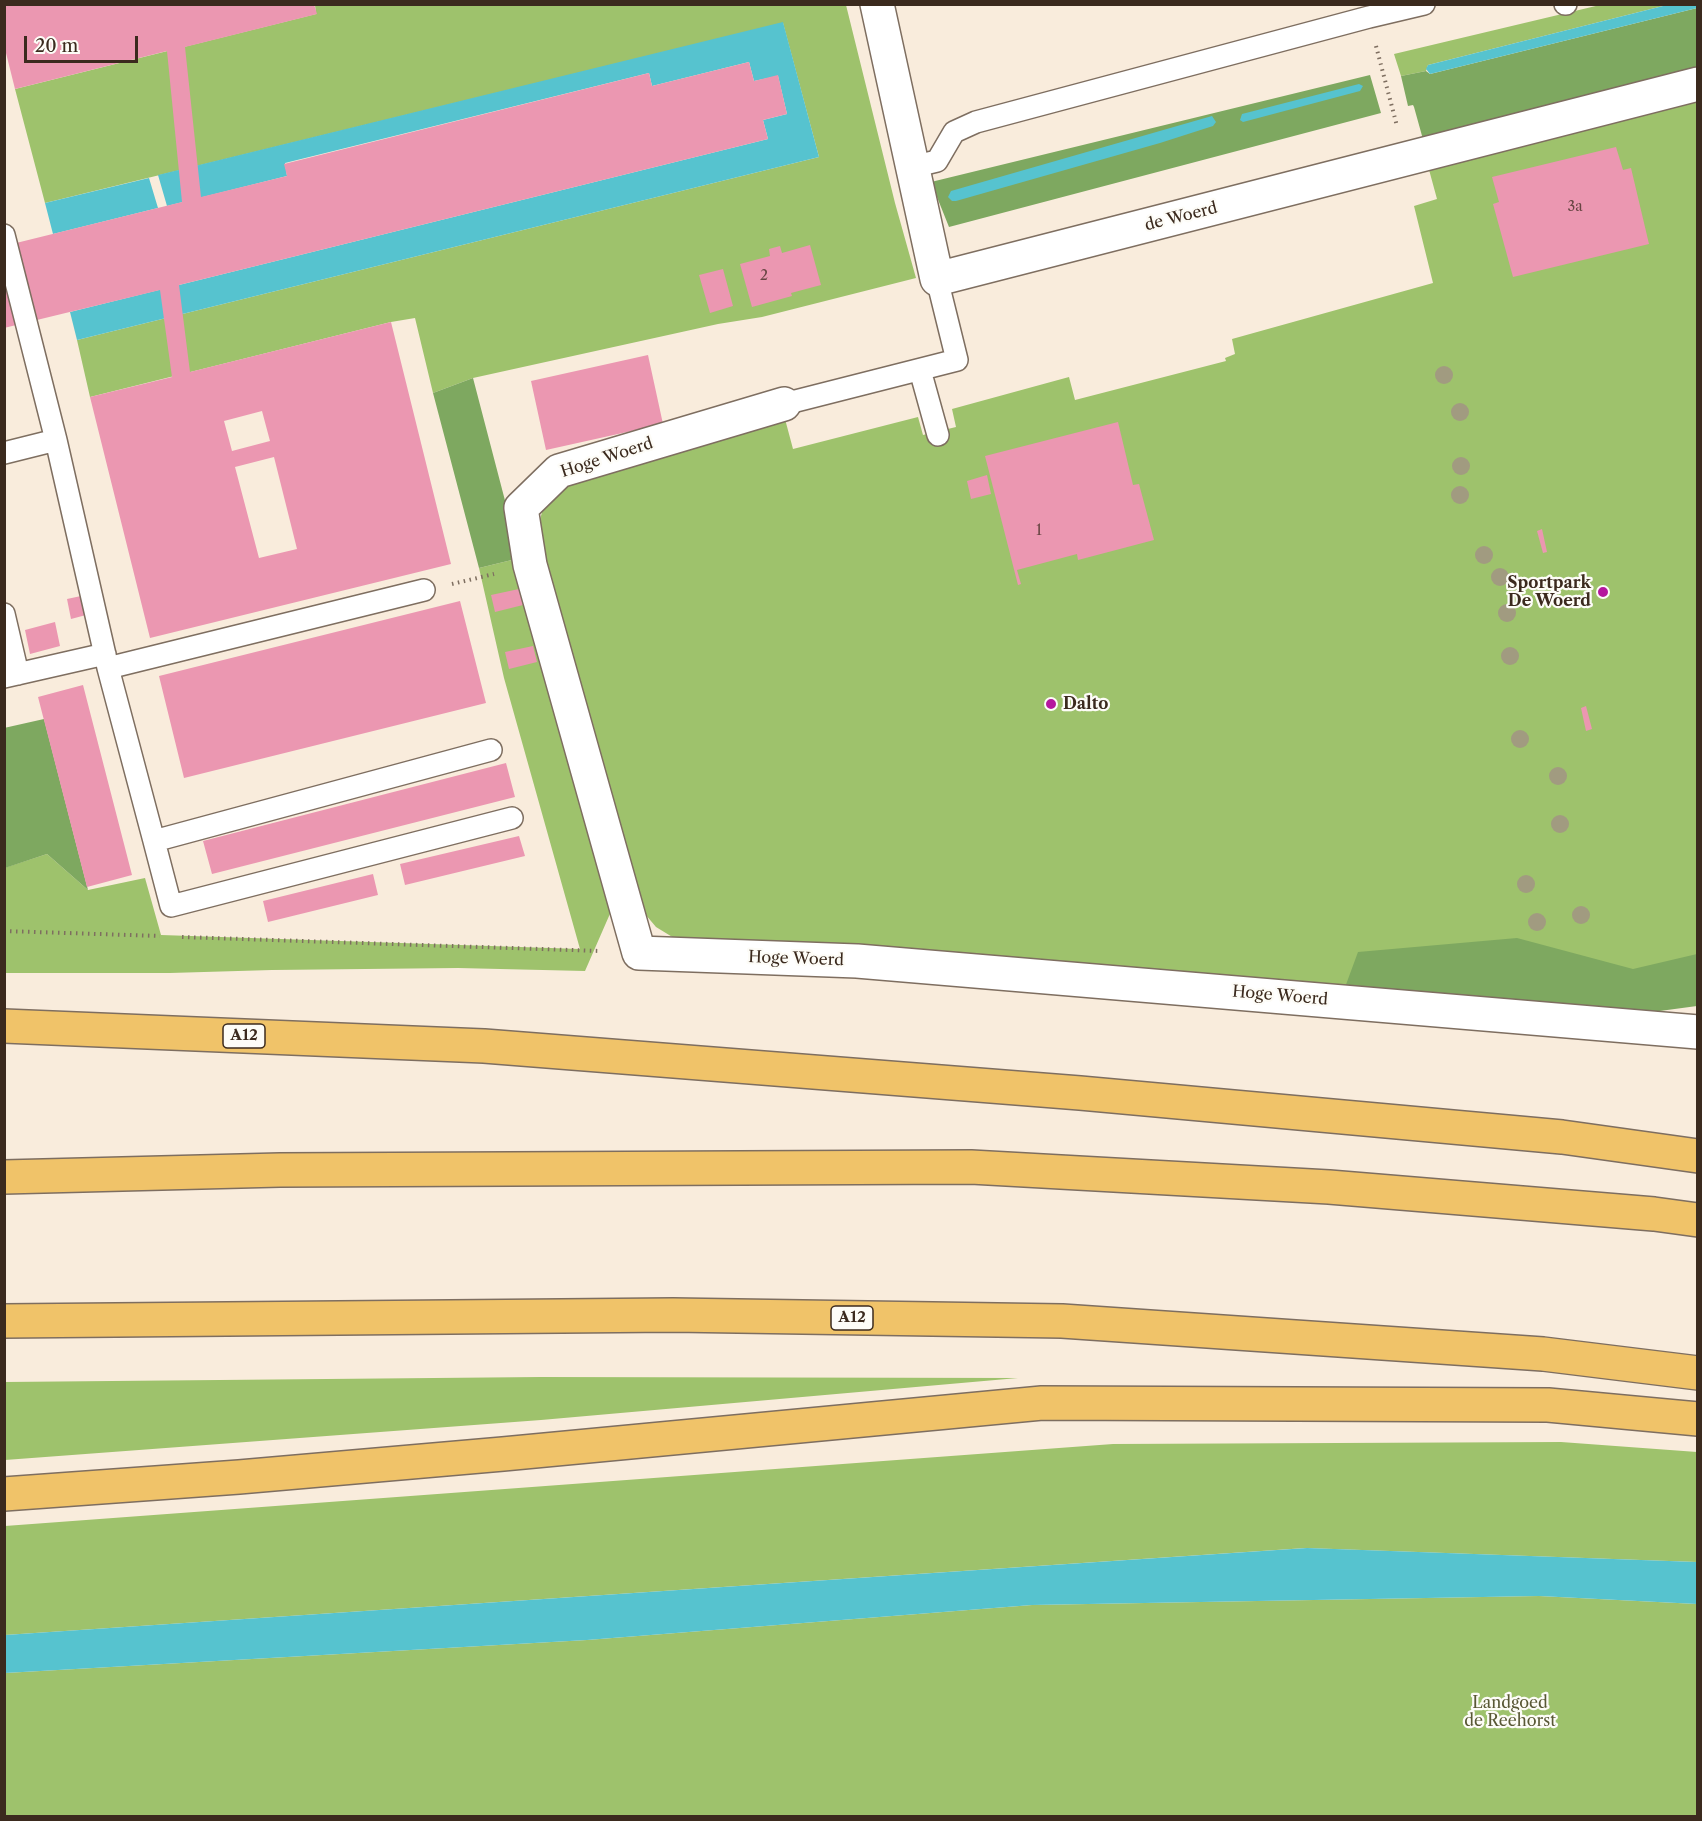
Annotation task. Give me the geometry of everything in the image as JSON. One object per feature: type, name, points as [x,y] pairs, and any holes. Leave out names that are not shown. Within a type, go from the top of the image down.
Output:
[{"type":"highway","name":"A12","points":[[4,1026],[532,1050],[1092,1094],[1562,1137],[1698,1156]]},
{"type":"highway","points":[[4,1177],[292,1170],[971,1167],[1329,1186],[1654,1214],[1698,1220]]},
{"type":"highway","name":"A12","points":[[4,1321],[673,1315],[1062,1321],[1543,1354],[1698,1373]]},
{"type":"highway","points":[[4,1494],[239,1477],[491,1455],[1042,1403],[1548,1405],[1698,1419]]},
{"type":"street","points":[[877,4],[937,279]]},
{"type":"street","name":"de Woerd","points":[[937,279],[1698,84]]},
{"type":"street","name":"Hoge Woerd","points":[[784,404],[559,471],[521,508],[530,565],[639,953],[857,961],[1698,1032]]},
{"type":"lane","points":[[912,167],[937,161],[954,132],[976,122],[1424,4]]},
{"type":"lane","points":[[4,235],[56,440],[106,661],[171,906],[512,818]]},
{"type":"lane","points":[[784,404],[957,360],[937,279]]},
{"type":"lane","points":[[920,370],[938,435]]},
{"type":"lane","points":[[4,453],[56,440]]},
{"type":"lane","points":[[4,614],[11,676],[106,661],[424,590]]},
{"type":"lane","points":[[154,841],[491,750]]},
{"type":"path","points":[[1369,17],[1406,158]]},
{"type":"path","points":[[4,931],[160,936]]},
{"type":"path","points":[[172,936],[639,953]]},
{"type":"green space","points":[[315,5],[846,5],[916,278],[762,317],[718,324],[473,378],[433,393],[415,318],[90,397],[77,340],[819,157],[783,23],[45,203],[15,89],[316,14]]},
{"type":"green space","points":[[1600,5],[1667,5],[1428,65],[1426,71],[1401,76],[1394,54]]},
{"type":"green space","points":[[1697,8],[1697,72],[1424,143],[1414,107],[1413,105],[1408,106],[1401,76],[1426,71],[1430,74]]},
{"type":"green space","points":[[1370,75],[1381,113],[949,227],[931,182]]},
{"type":"green space","name":"Dalto","points":[[1697,97],[1697,979],[1344,990],[674,938],[656,927],[640,908],[539,542],[538,526],[543,509],[570,481],[785,419],[793,449],[918,417],[923,435],[956,427],[952,409],[1069,377],[1075,400],[1226,361],[1225,358],[1235,354],[1232,339],[1433,283],[1414,206],[1437,199],[1428,166]]},
{"type":"green space","points":[[473,378],[520,558],[479,568],[433,393]]},
{"type":"green space","points":[[520,558],[616,900],[585,971],[458,968],[170,973],[5,973],[4,868],[47,854],[88,890],[145,878],[161,935],[580,949],[504,678],[479,568]]},
{"type":"green space","points":[[44,719],[88,890],[47,854],[5,868],[4,728]]},
{"type":"green space","points":[[1517,938],[1633,969],[1697,954],[1697,1006],[1615,1017],[1344,990],[1358,952]]},
{"type":"green space","points":[[541,1377],[1018,1378],[541,1420],[5,1460],[5,1382]]},
{"type":"green space","points":[[1561,1442],[1697,1452],[1697,1562],[1306,1548],[5,1635],[5,1526],[1113,1444]]},
{"type":"green space","name":"Landgoed de Reehorst","points":[[1539,1596],[1697,1604],[1697,1816],[5,1816],[5,1673],[587,1640],[1032,1605]]},
{"type":"water","points":[[1667,5],[1697,5],[1697,8],[1430,74],[1426,69],[1428,65]]},
{"type":"water","points":[[783,22],[819,157],[77,340],[70,312],[768,139],[763,120],[787,114],[778,76],[754,81],[749,62],[652,86],[649,73],[285,163],[287,176],[167,206],[158,175]]},
{"type":"water","points":[[1359,84],[1363,86],[1360,91],[1243,122],[1240,120],[1242,114]]},
{"type":"water","points":[[1212,116],[1216,122],[1213,126],[1160,143],[956,201],[948,197],[951,191]]},
{"type":"water","points":[[149,178],[158,208],[53,234],[45,203]]},
{"type":"water","points":[[1307,1548],[1697,1562],[1697,1604],[1539,1596],[1032,1605],[587,1640],[5,1673],[5,1635]]},
{"type":"building","points":[[4,4],[314,4],[317,14],[185,47],[201,197],[287,176],[284,164],[649,73],[652,86],[749,62],[754,81],[778,75],[787,114],[763,120],[768,139],[179,285],[190,372],[391,322],[451,564],[150,638],[90,397],[172,377],[160,290],[4,328],[4,246],[182,202],[167,51],[15,89],[4,45]],"holes":[[[262,411],[270,441],[232,451],[224,421]],[[274,457],[297,549],[259,558],[235,467]]]},
{"type":"building","points":[[1616,147],[1623,170],[1631,168],[1649,244],[1513,277],[1493,204],[1499,202],[1492,177]]},
{"type":"building","points":[[810,245],[821,285],[752,307],[740,264],[770,256],[769,249],[780,246],[782,253]]},
{"type":"building","points":[[723,269],[733,306],[710,313],[699,275]]},
{"type":"building","points":[[648,355],[663,424],[546,450],[531,381]]},
{"type":"building","points":[[1118,422],[1133,485],[1139,484],[1154,540],[1078,560],[1077,554],[1017,570],[1021,584],[1018,585],[985,456]]},
{"type":"building","points":[[987,475],[991,494],[971,499],[967,481]]},
{"type":"building","points":[[1542,529],[1547,552],[1543,553],[1537,531]]},
{"type":"building","points":[[519,589],[523,605],[495,612],[491,595]]},
{"type":"building","points":[[81,596],[86,615],[71,619],[67,599]]},
{"type":"building","points":[[460,601],[486,703],[184,778],[159,676]]},
{"type":"building","points":[[55,622],[60,646],[30,654],[25,630]]},
{"type":"building","points":[[533,646],[537,662],[509,669],[505,652]]},
{"type":"building","points":[[83,685],[132,875],[87,887],[38,697]]},
{"type":"building","points":[[1586,706],[1592,729],[1586,731],[1581,708]]},
{"type":"building","points":[[506,763],[515,797],[212,874],[203,841]]},
{"type":"building","points":[[519,836],[525,856],[405,885],[400,864]]},
{"type":"building","points":[[373,874],[378,895],[268,922],[263,901]]},
{"type":"place","name":"Sportpark De Woerd","points":[[1603,592]]},
{"type":"place","name":"Dalto","points":[[1051,704]]}]
